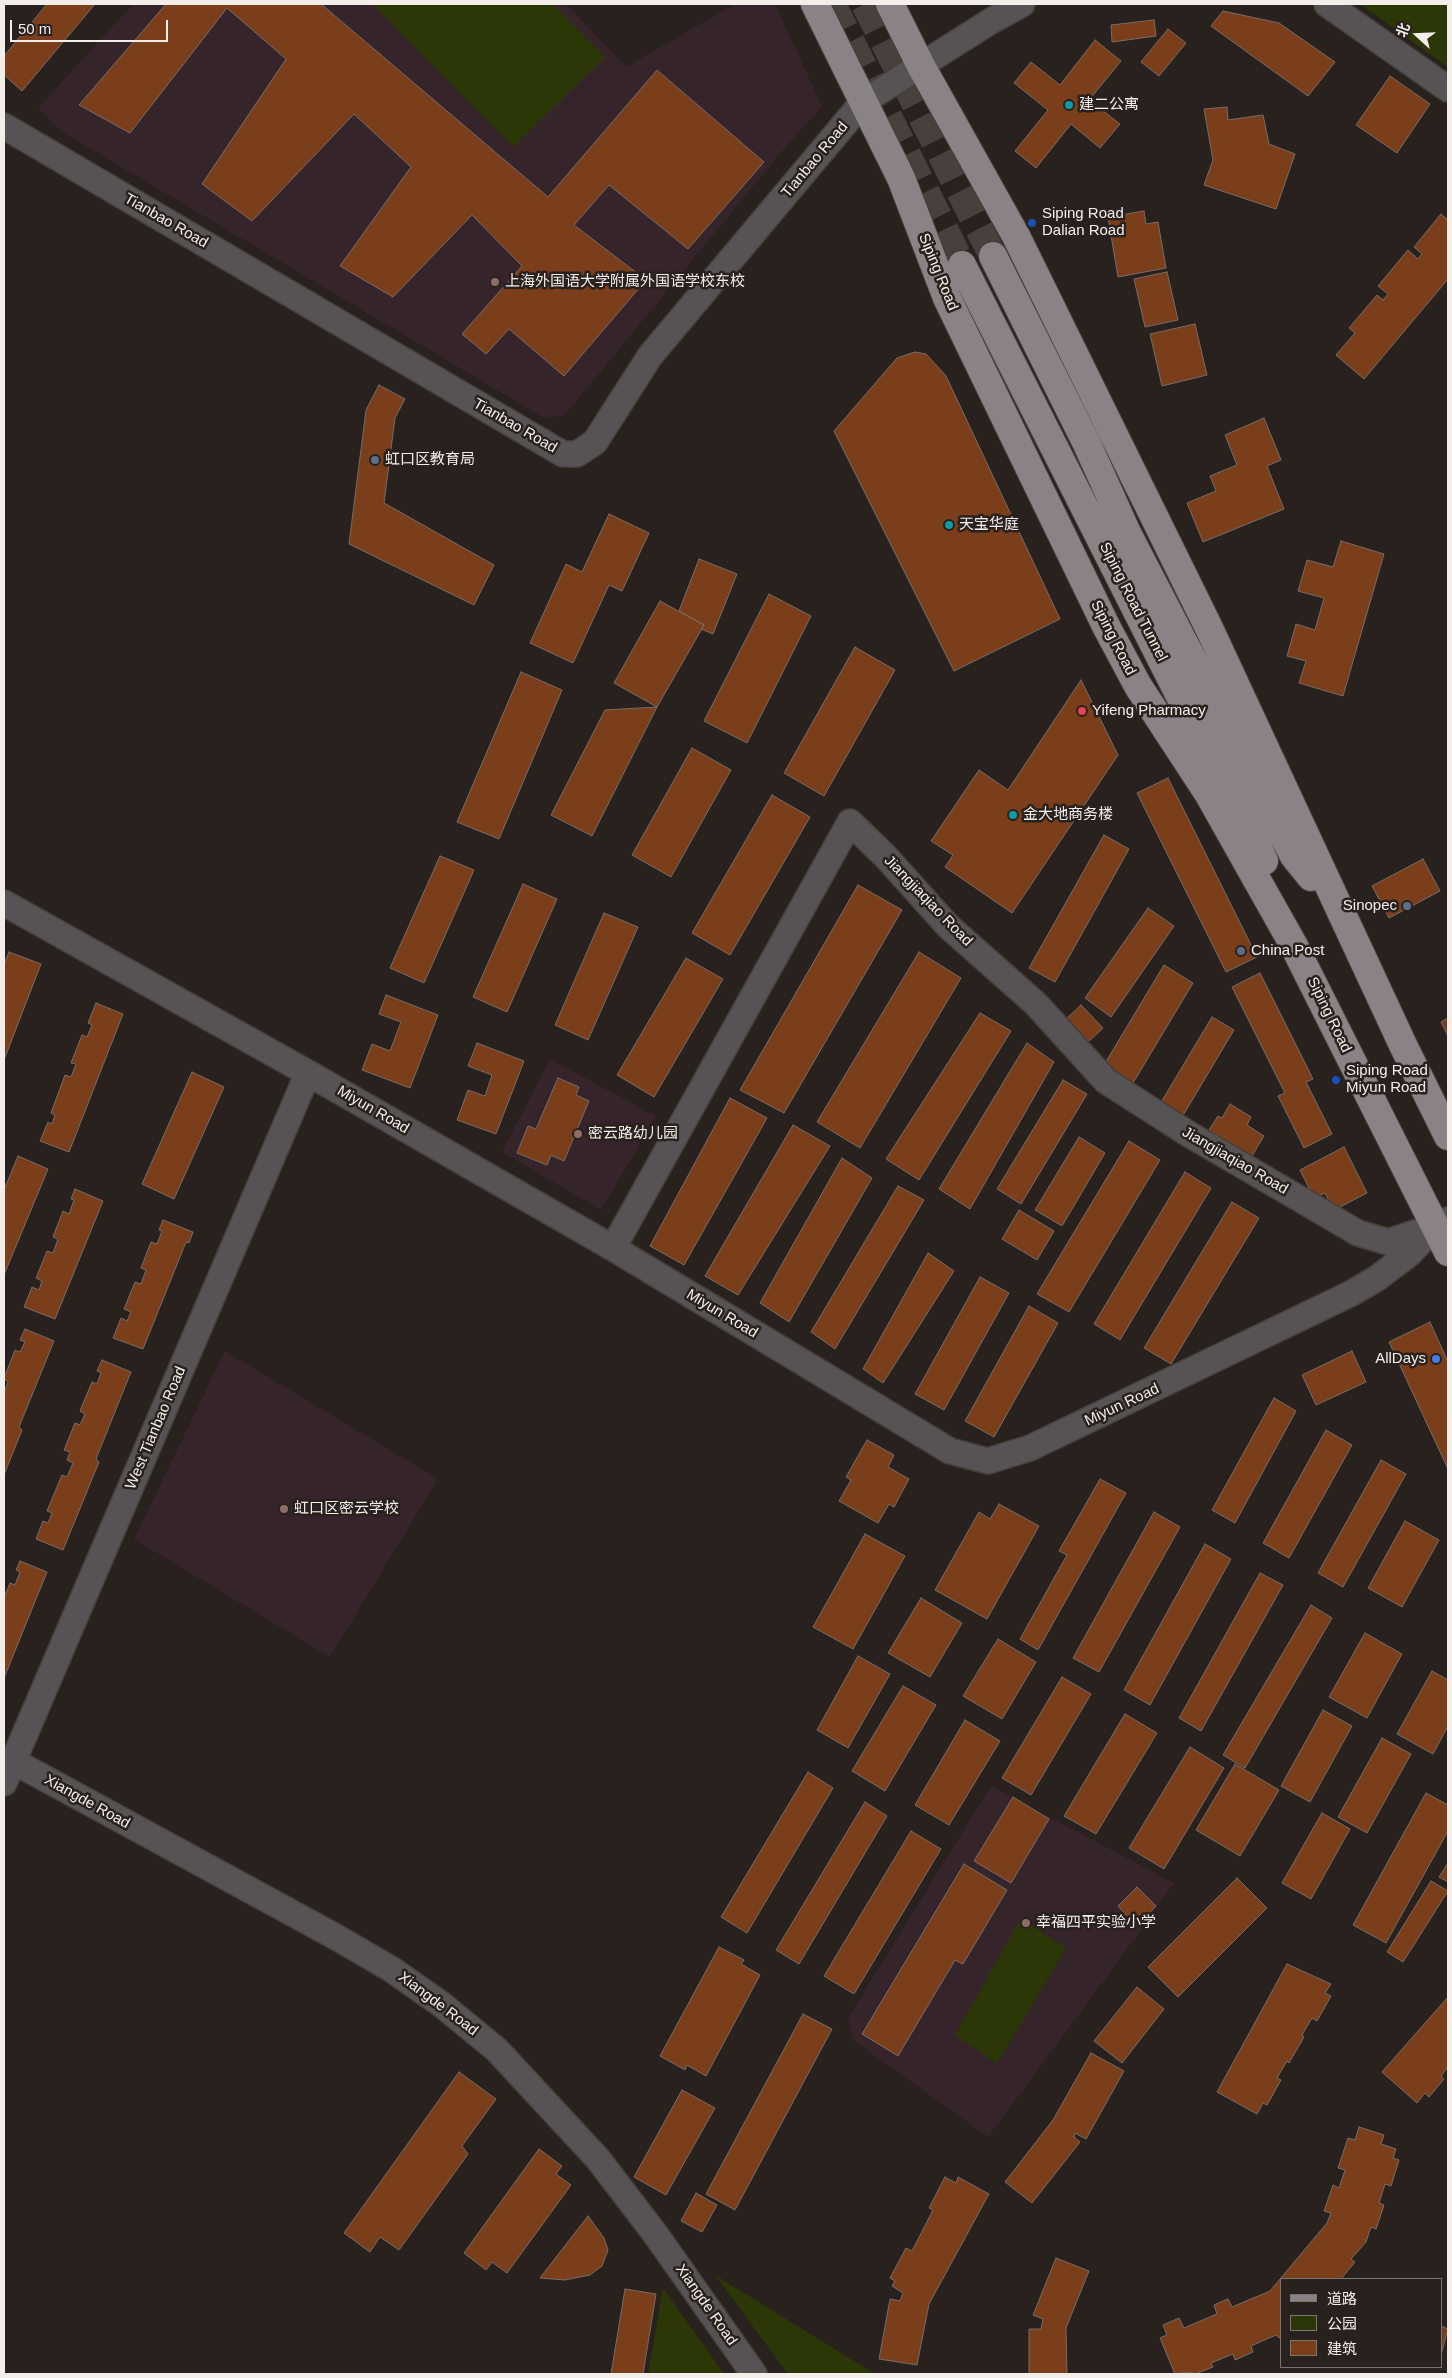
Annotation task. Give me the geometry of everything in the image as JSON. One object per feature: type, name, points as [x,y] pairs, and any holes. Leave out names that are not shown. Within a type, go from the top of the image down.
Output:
[{"type":"main road","name":"Siping Road","points":[[815,4],[901,178],[947,298],[1106,626],[1138,686],[1208,793],[1294,944],[1442,1223],[1448,1252]]},
{"type":"main road","points":[[890,4],[921,66],[1020,245],[1208,626],[1448,1136]]},
{"type":"main road","name":"Siping Road Tunnel","points":[[993,256],[1087,444],[1127,533],[1294,856],[1301,867],[1338,905]]},
{"type":"main road","name":"Siping Road Tunnel","points":[[962,265],[1190,716],[1231,786],[1262,857],[1294,944]]},
{"type":"street","name":"Tianbao Road","points":[[4,126],[563,454],[577,454],[595,442],[650,356],[863,102],[991,20],[1022,4]]},
{"type":"street","points":[[1327,4],[1448,89]]},
{"type":"street","name":"Jiangjiaqiao Road","points":[[613,1248],[850,822],[886,856],[948,926],[1036,1004],[1106,1081],[1187,1134],[1358,1233],[1388,1242],[1442,1223]]},
{"type":"street","name":"Miyun Road","points":[[4,903],[308,1072],[613,1248],[950,1451],[988,1460],[1030,1448],[1350,1294],[1390,1269],[1442,1223]]},
{"type":"street","name":"West Tianbao Road","points":[[8,1772],[308,1072]]},
{"type":"street","name":"Xiangde Road","points":[[8,1772],[336,1937],[392,1969],[441,2004],[496,2050],[598,2159],[656,2235],[754,2374]]},
{"type":"shaded area","name":"上海外国语大学附属外国语学校东校","points":[[133,4],[566,4],[626,67],[735,4],[775,4],[822,106],[784,149],[565,415],[544,418],[59,130],[38,108]]},
{"type":"shaded area","name":"密云路幼儿园","points":[[550,1059],[656,1116],[601,1210],[502,1152]]},
{"type":"shaded area","name":"虹口区密云学校","points":[[225,1351],[438,1479],[330,1657],[134,1539]]},
{"type":"shaded area","name":"幸福四平实验小学","points":[[991,1786],[1174,1883],[988,2137],[853,2040],[848,2018]]},
{"type":"green space","points":[[372,4],[553,4],[605,57],[513,147]]},
{"type":"green space","points":[[1360,4],[1448,4],[1448,67]]},
{"type":"green space","points":[[1021,1918],[1066,1948],[997,2064],[955,2035]]},
{"type":"green space","points":[[715,2275],[875,2374],[788,2374]]},
{"type":"green space","points":[[663,2288],[724,2374],[648,2374]]},
{"type":"building","points":[[47,4],[95,4],[22,91],[4,75],[4,56]]},
{"type":"building","points":[[166,4],[321,4],[548,197],[657,70],[764,162],[688,249],[609,185],[574,225],[646,280],[564,376],[509,329],[486,354],[462,334],[522,266],[472,215],[393,297],[340,266],[411,167],[354,114],[252,221],[202,184],[286,59],[227,8],[130,133],[79,105]]},
{"type":"building","points":[[1223,11],[1279,23],[1335,62],[1308,96],[1211,26]]},
{"type":"building","points":[[1154,20],[1156,36],[1112,42],[1111,25]]},
{"type":"building","points":[[1168,29],[1186,43],[1159,76],[1141,62]]},
{"type":"building","name":"建二公寓","points":[[1095,40],[1121,61],[1089,100],[1120,124],[1100,148],[1071,124],[1036,168],[1015,151],[1048,110],[1014,83],[1031,62],[1060,85]]},
{"type":"building","points":[[1390,76],[1430,104],[1397,153],[1356,125]]},
{"type":"building","points":[[1227,107],[1228,120],[1263,115],[1269,144],[1295,154],[1276,209],[1204,185],[1213,160],[1204,109]]},
{"type":"building","points":[[1144,211],[1146,224],[1158,222],[1166,268],[1118,277],[1108,217]]},
{"type":"building","points":[[1441,214],[1448,220],[1448,279],[1364,379],[1336,355],[1355,333],[1349,328],[1377,295],[1383,300],[1388,294],[1378,286],[1408,250],[1418,259],[1422,254],[1414,247]]},
{"type":"building","points":[[1167,272],[1178,320],[1145,327],[1134,279]]},
{"type":"building","points":[[1195,324],[1207,375],[1162,386],[1150,334]]},
{"type":"building","name":"天宝华庭","points":[[915,352],[926,354],[946,376],[1060,619],[954,671],[834,431],[897,358]]},
{"type":"building","name":"虹口区教育局","points":[[379,385],[405,399],[395,418],[384,503],[494,565],[474,605],[349,544],[366,410]]},
{"type":"building","points":[[1264,418],[1281,460],[1267,466],[1284,509],[1203,542],[1187,503],[1216,491],[1210,476],[1237,465],[1225,435]]},
{"type":"building","points":[[609,514],[649,533],[622,591],[609,585],[573,663],[530,643],[566,564],[582,572]]},
{"type":"building","points":[[1341,541],[1384,554],[1343,696],[1299,683],[1306,661],[1287,656],[1296,624],[1315,630],[1324,598],[1298,591],[1307,560],[1333,567]]},
{"type":"building","points":[[699,559],[737,574],[713,634],[701,629],[704,625],[679,611]]},
{"type":"building","points":[[769,594],[811,616],[747,743],[704,721]]},
{"type":"building","points":[[660,601],[704,625],[657,707],[614,683]]},
{"type":"building","points":[[855,647],[895,670],[824,796],[784,773]]},
{"type":"building","points":[[521,672],[562,690],[499,839],[457,822]]},
{"type":"building","name":"金大地商务楼","points":[[1081,680],[1118,755],[1012,913],[945,867],[953,855],[931,841],[979,770],[1008,790]]},
{"type":"building","points":[[657,707],[592,836],[551,815],[605,710]]},
{"type":"building","points":[[692,748],[731,770],[671,877],[632,855]]},
{"type":"building","points":[[1168,778],[1257,957],[1226,972],[1137,793]]},
{"type":"building","points":[[772,795],[810,817],[730,955],[692,933]]},
{"type":"building","points":[[1104,835],[1129,849],[1055,982],[1029,968]]},
{"type":"building","points":[[440,856],[474,870],[424,983],[390,968]]},
{"type":"building","points":[[1423,859],[1440,891],[1389,918],[1372,886]]},
{"type":"building","points":[[523,884],[557,899],[507,1012],[473,997]]},
{"type":"building","points":[[858,885],[902,910],[784,1113],[740,1090]]},
{"type":"building","points":[[1148,908],[1174,926],[1111,1017],[1085,998]]},
{"type":"building","points":[[604,913],[638,927],[588,1040],[555,1025]]},
{"type":"building","points":[[9,952],[41,964],[4,1060],[4,964]]},
{"type":"building","points":[[919,952],[961,978],[860,1148],[817,1122]]},
{"type":"building","points":[[686,958],[723,979],[654,1097],[617,1075]]},
{"type":"building","points":[[1164,965],[1193,983],[1133,1083],[1104,1065]]},
{"type":"building","points":[[1260,973],[1313,1079],[1306,1082],[1332,1134],[1304,1148],[1278,1096],[1285,1093],[1232,987]]},
{"type":"building","points":[[386,995],[438,1015],[410,1088],[362,1070],[372,1044],[390,1051],[401,1022],[379,1014]]},
{"type":"building","points":[[96,1003],[123,1014],[69,1152],[40,1141],[48,1122],[52,1124],[55,1115],[51,1113],[65,1075],[71,1077],[76,1064],[71,1063],[82,1035],[87,1037],[92,1025],[88,1023]]},
{"type":"building","points":[[1081,1005],[1103,1028],[1086,1044],[1064,1021]]},
{"type":"building","points":[[980,1013],[1011,1031],[919,1180],[886,1159]]},
{"type":"building","points":[[1212,1017],[1234,1030],[1182,1117],[1160,1104]]},
{"type":"building","points":[[1448,1018],[1448,1036],[1441,1022]]},
{"type":"building","points":[[477,1043],[524,1061],[496,1134],[457,1120],[468,1090],[485,1096],[492,1075],[468,1066]]},
{"type":"building","points":[[1027,1043],[1054,1062],[970,1209],[939,1189]]},
{"type":"building","points":[[192,1072],[224,1087],[174,1199],[142,1184]]},
{"type":"building","points":[[558,1078],[579,1087],[576,1095],[589,1101],[564,1161],[551,1155],[547,1165],[517,1153],[528,1126],[536,1129]]},
{"type":"building","points":[[1063,1080],[1087,1094],[1021,1204],[997,1189]]},
{"type":"building","points":[[730,1098],[767,1118],[684,1265],[650,1246]]},
{"type":"building","points":[[1230,1104],[1251,1117],[1247,1125],[1264,1136],[1252,1156],[1209,1130],[1218,1116],[1222,1118]]},
{"type":"building","points":[[793,1125],[830,1146],[738,1295],[705,1276]]},
{"type":"building","points":[[1079,1137],[1105,1153],[1062,1226],[1035,1210]]},
{"type":"building","points":[[1129,1141],[1160,1160],[1069,1312],[1037,1294]]},
{"type":"building","points":[[1344,1147],[1367,1193],[1334,1210],[1325,1193],[1314,1198],[1300,1170]]},
{"type":"building","points":[[18,1156],[48,1169],[4,1275],[4,1190]]},
{"type":"building","points":[[842,1158],[872,1178],[789,1322],[760,1303]]},
{"type":"building","points":[[1185,1172],[1211,1188],[1120,1340],[1094,1324]]},
{"type":"building","points":[[898,1186],[924,1200],[835,1349],[811,1332]]},
{"type":"building","points":[[75,1189],[103,1201],[55,1319],[24,1307],[32,1287],[39,1290],[42,1281],[36,1278],[47,1251],[53,1253],[58,1239],[53,1237],[63,1211],[69,1214],[74,1200],[71,1199]]},
{"type":"building","points":[[1232,1202],[1259,1218],[1171,1364],[1144,1348]]},
{"type":"building","points":[[1019,1210],[1054,1231],[1037,1260],[1002,1239]]},
{"type":"building","points":[[163,1220],[193,1232],[189,1243],[186,1242],[143,1349],[113,1338],[121,1318],[127,1321],[131,1312],[124,1309],[135,1282],[141,1284],[146,1270],[141,1268],[151,1242],[157,1244],[162,1231],[159,1230]]},
{"type":"building","points":[[928,1253],[954,1271],[883,1383],[863,1369]]},
{"type":"building","points":[[980,1277],[1009,1293],[944,1410],[915,1394]]},
{"type":"building","points":[[1029,1306],[1058,1323],[994,1437],[965,1421]]},
{"type":"building","points":[[1430,1322],[1448,1362],[1448,1469],[1389,1342]]},
{"type":"building","points":[[25,1329],[54,1341],[19,1427],[22,1430],[4,1475],[4,1393],[8,1382],[4,1378],[15,1350],[20,1352],[25,1342],[20,1340]]},
{"type":"building","points":[[1352,1351],[1366,1382],[1316,1405],[1302,1375]]},
{"type":"building","points":[[102,1360],[131,1372],[96,1459],[99,1462],[63,1550],[36,1539],[43,1521],[48,1523],[52,1513],[47,1511],[62,1475],[67,1477],[73,1463],[67,1460],[70,1452],[64,1450],[75,1423],[80,1425],[85,1414],[80,1411],[92,1382],[97,1384],[101,1373],[97,1371]]},
{"type":"building","points":[[1274,1398],[1296,1411],[1235,1523],[1212,1510]]},
{"type":"building","points":[[1326,1430],[1352,1445],[1289,1558],[1263,1543]]},
{"type":"building","points":[[867,1440],[894,1455],[888,1467],[909,1479],[894,1507],[889,1504],[878,1523],[839,1501],[851,1480],[846,1477]]},
{"type":"building","points":[[1381,1460],[1406,1474],[1343,1587],[1318,1573]]},
{"type":"building","points":[[1100,1479],[1126,1493],[1038,1650],[1020,1639],[1067,1555],[1059,1551]]},
{"type":"building","points":[[999,1504],[1039,1526],[987,1619],[935,1590],[979,1512],[990,1519]]},
{"type":"building","points":[[1154,1512],[1180,1527],[1099,1672],[1073,1658]]},
{"type":"building","points":[[1405,1521],[1439,1540],[1402,1607],[1368,1588]]},
{"type":"building","points":[[865,1534],[905,1556],[853,1649],[813,1627]]},
{"type":"building","points":[[1205,1544],[1231,1559],[1150,1705],[1124,1690]]},
{"type":"building","points":[[20,1561],[47,1572],[4,1678],[4,1598],[10,1583],[15,1585],[20,1572],[16,1570]]},
{"type":"building","points":[[1260,1573],[1283,1585],[1201,1731],[1179,1718]]},
{"type":"building","points":[[921,1598],[962,1623],[930,1677],[888,1653]]},
{"type":"building","points":[[1311,1605],[1332,1618],[1245,1768],[1223,1755]]},
{"type":"building","points":[[1365,1633],[1402,1654],[1367,1718],[1329,1697]]},
{"type":"building","points":[[998,1639],[1036,1662],[1002,1719],[963,1696]]},
{"type":"building","points":[[858,1656],[890,1674],[848,1748],[817,1730]]},
{"type":"building","points":[[1432,1671],[1448,1680],[1448,1726],[1433,1754],[1397,1734]]},
{"type":"building","points":[[1062,1677],[1091,1694],[1031,1795],[1002,1778]]},
{"type":"building","points":[[903,1686],[936,1705],[885,1791],[852,1771]]},
{"type":"building","points":[[1323,1710],[1352,1726],[1310,1802],[1281,1786]]},
{"type":"building","points":[[1125,1714],[1157,1733],[1096,1834],[1064,1816]]},
{"type":"building","points":[[965,1720],[1000,1741],[949,1825],[915,1805]]},
{"type":"building","points":[[1382,1738],[1411,1754],[1367,1833],[1338,1817]]},
{"type":"building","points":[[1190,1747],[1224,1768],[1164,1869],[1129,1848]]},
{"type":"building","points":[[1235,1764],[1279,1790],[1240,1856],[1196,1830]]},
{"type":"building","points":[[808,1772],[833,1788],[747,1933],[721,1917]]},
{"type":"building","points":[[1426,1793],[1448,1805],[1448,1831],[1386,1943],[1353,1925]]},
{"type":"building","points":[[1013,1797],[1049,1819],[1011,1883],[974,1861]]},
{"type":"building","points":[[865,1802],[887,1816],[799,1964],[776,1950]]},
{"type":"building","points":[[1322,1813],[1350,1829],[1311,1899],[1282,1883]]},
{"type":"building","points":[[911,1831],[941,1849],[854,1994],[824,1976]]},
{"type":"building","points":[[1448,1863],[1448,1882],[1439,1877]]},
{"type":"building","points":[[964,1864],[1007,1890],[963,1964],[955,1960],[898,2056],[862,2034]]},
{"type":"building","points":[[1237,1878],[1267,1908],[1178,1997],[1148,1967]]},
{"type":"building","points":[[1431,1881],[1448,1891],[1403,1962],[1387,1952]]},
{"type":"building","points":[[1137,1887],[1156,1906],[1136,1926],[1118,1906]]},
{"type":"building","points":[[719,1947],[744,1960],[741,1964],[760,1975],[706,2076],[687,2065],[685,2070],[660,2056]]},
{"type":"building","points":[[1287,1964],[1331,1984],[1325,1993],[1331,1996],[1317,2021],[1312,2018],[1302,2035],[1304,2037],[1289,2063],[1287,2061],[1277,2078],[1281,2080],[1267,2105],[1263,2103],[1257,2114],[1217,2092]]},
{"type":"building","points":[[1137,1987],[1164,2009],[1122,2063],[1094,2041]]},
{"type":"building","points":[[1448,1997],[1448,2067],[1441,2076],[1444,2079],[1429,2097],[1425,2093],[1417,2103],[1382,2072]]},
{"type":"building","points":[[803,2014],[832,2029],[735,2210],[706,2194]]},
{"type":"building","points":[[1091,2053],[1124,2071],[1086,2139],[1075,2133],[1074,2137],[1080,2142],[1032,2203],[1005,2182],[1053,2120]]},
{"type":"building","points":[[459,2072],[496,2099],[462,2146],[468,2154],[399,2250],[380,2237],[370,2252],[344,2233]]},
{"type":"building","points":[[682,2090],[715,2108],[666,2195],[634,2177]]},
{"type":"building","points":[[1359,2127],[1384,2135],[1381,2144],[1396,2149],[1393,2158],[1399,2160],[1391,2186],[1385,2184],[1379,2203],[1384,2205],[1376,2229],[1371,2227],[1366,2242],[1351,2259],[1355,2262],[1342,2278],[1281,2278],[1327,2223],[1331,2213],[1324,2211],[1333,2185],[1339,2188],[1345,2170],[1338,2168],[1348,2138],[1355,2140]]},
{"type":"building","points":[[539,2149],[562,2166],[556,2174],[571,2185],[507,2273],[492,2262],[486,2270],[464,2253]]},
{"type":"building","points":[[945,2177],[956,2183],[958,2177],[989,2194],[929,2304],[917,2365],[879,2359],[890,2299],[900,2301],[903,2293],[892,2286],[895,2281],[890,2278],[906,2248],[912,2251],[933,2210],[929,2208]]},
{"type":"building","points":[[696,2193],[717,2205],[702,2232],[681,2221]]},
{"type":"building","points":[[588,2216],[604,2238],[608,2250],[602,2266],[590,2275],[565,2280],[540,2278]]},
{"type":"building","points":[[1056,2258],[1089,2271],[1066,2328],[1067,2374],[1029,2374],[1029,2329],[1041,2329],[1043,2319],[1033,2315]]},
{"type":"building","points":[[1280,2279],[1280,2338],[1276,2335],[1251,2346],[1253,2352],[1235,2360],[1233,2354],[1211,2363],[1213,2367],[1195,2374],[1188,2372],[1175,2374],[1160,2338],[1167,2335],[1163,2325],[1179,2318],[1184,2328],[1217,2314],[1214,2305],[1228,2299],[1232,2307],[1270,2291]]},
{"type":"building","points":[[625,2289],[656,2294],[643,2374],[611,2374]]},
{"type":"building","points":[[1442,2326],[1448,2329],[1442,2351]]},
{"type":"tunnel","points":[[832,4],[962,265]]},
{"type":"tunnel","points":[[865,4],[993,256]]},
{"type":"place","name":"建二公寓","points":[[1069,105]]},
{"type":"place","name":"Siping Road Dalian Road","points":[[1032,223]]},
{"type":"place","name":"上海外国语大学附属外国语学校东校","points":[[495,282]]},
{"type":"place","name":"虹口区教育局","points":[[375,460]]},
{"type":"place","name":"天宝华庭","points":[[949,525]]},
{"type":"place","name":"Yifeng Pharmacy","points":[[1082,711]]},
{"type":"place","name":"金大地商务楼","points":[[1013,815]]},
{"type":"place","name":"Sinopec","points":[[1407,906]]},
{"type":"place","name":"China Post","points":[[1241,951]]},
{"type":"place","name":"Siping Road Miyun Road","points":[[1336,1080]]},
{"type":"place","name":"密云路幼儿园","points":[[578,1134]]},
{"type":"place","name":"AllDays","points":[[1436,1359]]},
{"type":"place","name":"虹口区密云学校","points":[[284,1509]]},
{"type":"place","name":"幸福四平实验小学","points":[[1026,1923]]}]
